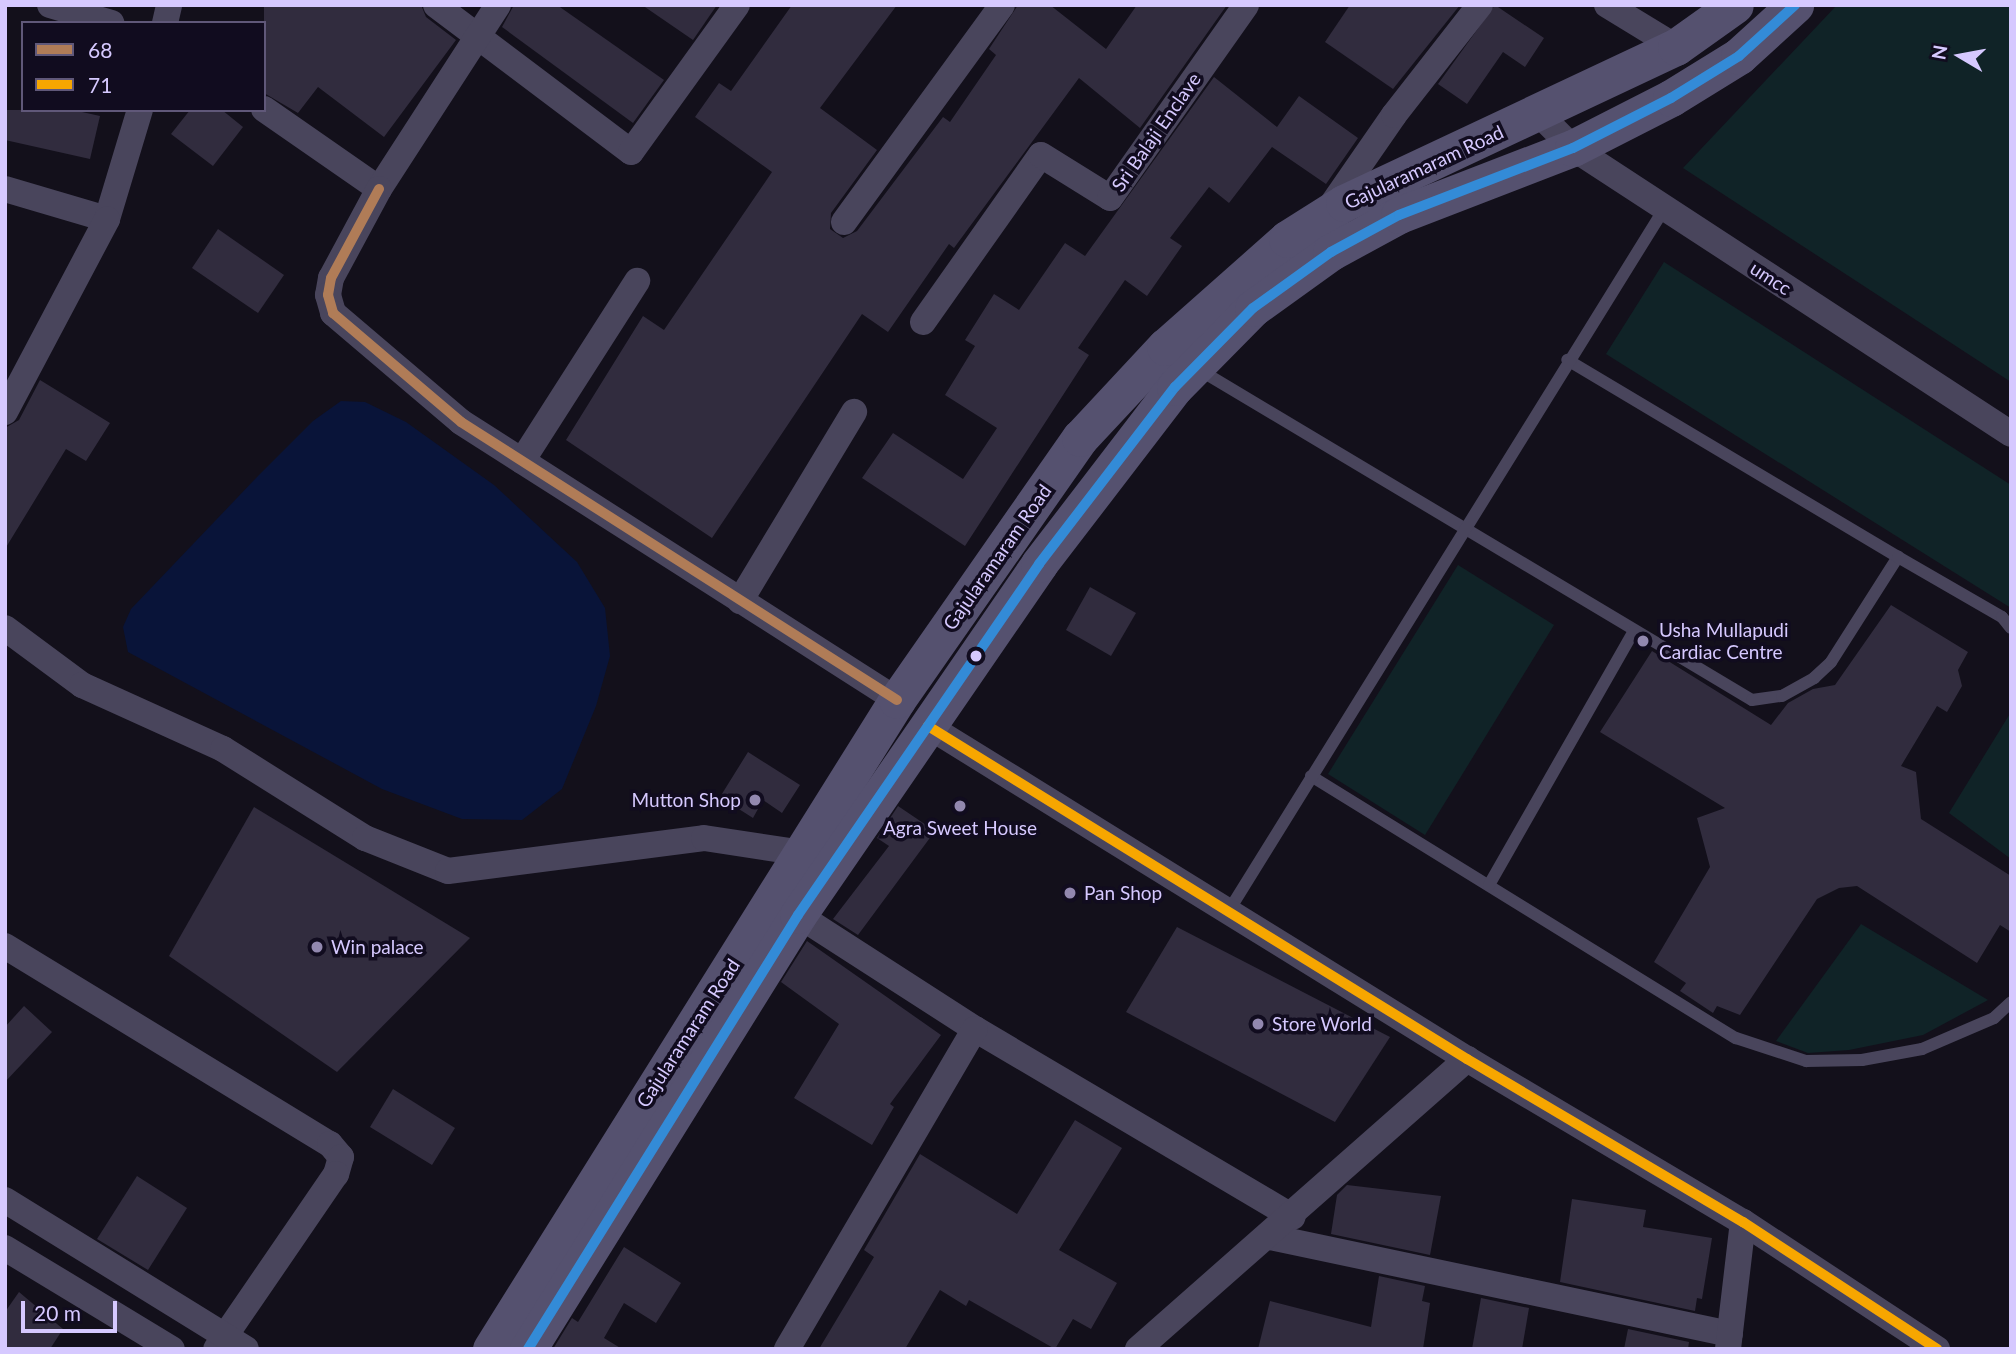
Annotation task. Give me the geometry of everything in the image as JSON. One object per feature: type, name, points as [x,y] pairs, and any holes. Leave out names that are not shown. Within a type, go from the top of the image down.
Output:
[{"type":"main road","name":"Gajularamaram Road","points":[[491,1349],[897,700],[1080,438],[1165,347],[1237,280],[1325,215],[1676,47],[1735,5]]},
{"type":"main road","name":"Gajularamaram Road","points":[[528,1349],[798,915],[1063,531],[1195,367],[1253,308],[1331,252],[1399,215],[1573,148],[1671,98],[1739,56],[1795,5]]},
{"type":"street","points":[[50,5],[104,21]]},
{"type":"street","points":[[436,5],[631,152],[737,5]]},
{"type":"street","points":[[498,5],[379,189],[331,278],[328,295],[333,313],[461,422],[897,700]]},
{"type":"street","points":[[844,222],[1002,5]]},
{"type":"street","name":"Sri Balaji Enclave","points":[[923,322],[1041,155],[1110,198],[1246,5]]},
{"type":"street","points":[[1325,215],[1394,116],[1480,5]]},
{"type":"street","points":[[1607,5],[1676,47]]},
{"type":"street","points":[[266,110],[379,189]]},
{"type":"street","points":[[9,398],[107,219],[139,112]]},
{"type":"street","name":"umcc","points":[[1538,113],[1573,148],[2011,434]]},
{"type":"street","points":[[5,190],[107,219]]},
{"type":"street","points":[[522,461],[636,281]]},
{"type":"street","points":[[740,601],[854,412]]},
{"type":"street","points":[[5,628],[82,685],[223,749],[365,838],[448,872],[704,838],[802,853]]},
{"type":"street","points":[[928,726],[1467,1059],[1743,1222],[1937,1349]]},
{"type":"street","points":[[798,915],[975,1029],[1293,1217]]},
{"type":"street","points":[[5,946],[330,1144],[341,1157],[336,1174],[229,1344],[5,1200]]},
{"type":"street","points":[[786,1349],[975,1029]]},
{"type":"street","points":[[1138,1349],[1293,1217],[1467,1059]]},
{"type":"street","points":[[1270,1237],[1729,1342],[1743,1222]]},
{"type":"street","points":[[5,1248],[172,1349]]},
{"type":"lane","points":[[1228,912],[1567,360],[1664,209]]},
{"type":"lane","points":[[1567,360],[2002,617],[2011,628]]},
{"type":"lane","points":[[1195,367],[1462,531],[1752,700],[1782,696],[1814,678],[1830,662],[1898,557]]},
{"type":"lane","points":[[1489,885],[1634,631]]},
{"type":"lane","points":[[1311,776],[1736,1038],[1806,1061],[1862,1060],[1922,1049],[1994,1018],[2011,1002]]},
{"type":"green space","points":[[1837,5],[2011,5],[2011,382],[1683,168]]},
{"type":"green space","points":[[1664,262],[2011,485],[2011,608],[1606,354]]},
{"type":"green space","points":[[1458,565],[1554,625],[1425,835],[1328,774]]},
{"type":"green space","points":[[2011,712],[2011,859],[1949,813]]},
{"type":"green space","points":[[1861,924],[1988,1000],[1923,1035],[1849,1050],[1808,1053],[1776,1041]]},
{"type":"water","points":[[341,401],[365,402],[406,422],[494,485],[577,562],[605,608],[610,656],[596,706],[562,789],[522,820],[462,819],[382,789],[128,652],[123,627],[131,609],[313,421]]},
{"type":"building","points":[[264,5],[421,5],[426,17],[456,40],[384,137],[318,87],[298,113],[266,94]]},
{"type":"building","points":[[514,5],[557,5],[664,80],[633,123],[502,27]]},
{"type":"building","points":[[642,5],[717,5],[693,40]]},
{"type":"building","points":[[792,5],[897,5],[820,108],[877,150],[831,213],[830,229],[843,238],[857,231],[943,117],[950,122],[996,55],[989,49],[1018,5],[1050,5],[1106,49],[1137,5],[1227,5],[1140,128],[1079,78],[954,248],[949,244],[888,332],[862,314],[712,538],[566,440],[643,316],[664,330],[772,172],[695,117],[719,83],[731,91]]},
{"type":"building","points":[[1350,5],[1460,5],[1393,89],[1325,42]]},
{"type":"building","points":[[1495,5],[1544,38],[1525,67],[1503,52],[1467,104],[1438,84]]},
{"type":"building","points":[[1214,77],[1277,127],[1299,96],[1358,138],[1326,184],[1272,147],[1229,203],[1209,187],[1170,238],[1182,246],[1147,296],[1125,280],[1078,348],[1089,355],[965,546],[862,478],[893,433],[963,479],[997,428],[945,395],[975,346],[965,340],[994,294],[1019,310],[1065,243],[1085,256]]},
{"type":"building","points":[[5,110],[82,112],[100,116],[90,159],[5,140]]},
{"type":"building","points":[[188,112],[224,112],[243,127],[213,166],[171,134]]},
{"type":"building","points":[[218,229],[284,275],[258,313],[192,268]]},
{"type":"building","points":[[40,380],[110,423],[86,461],[66,449],[5,549],[5,428],[19,420]]},
{"type":"building","points":[[1090,587],[1136,613],[1111,656],[1066,630]]},
{"type":"building","points":[[1891,605],[1968,652],[1958,670],[1962,686],[1947,712],[1937,706],[1901,766],[1916,772],[1921,819],[2011,876],[2011,932],[2000,925],[1977,963],[1857,886],[1839,888],[1817,899],[1740,1015],[1717,1006],[1713,1013],[1680,991],[1686,983],[1654,962],[1710,867],[1697,818],[1725,808],[1600,732],[1652,651],[1771,725],[1788,703],[1813,689],[1835,685]]},
{"type":"building","points":[[748,752],[800,785],[782,813],[763,800],[753,818],[720,797]]},
{"type":"building","points":[[898,806],[935,831],[858,935],[833,919],[889,846],[877,838]]},
{"type":"building","name":"Win palace","points":[[254,807],[470,938],[337,1072],[169,956]]},
{"type":"building","name":"Store World","points":[[1177,927],[1390,1037],[1335,1122],[1126,1012]]},
{"type":"building","points":[[807,941],[941,1035],[890,1104],[894,1107],[872,1145],[794,1098],[839,1024],[781,982]]},
{"type":"building","points":[[24,1006],[52,1032],[5,1082],[5,1027]]},
{"type":"building","points":[[393,1089],[455,1128],[432,1165],[370,1127]]},
{"type":"building","points":[[1075,1120],[1122,1148],[1059,1250],[1117,1283],[1091,1329],[1073,1319],[1055,1349],[969,1300],[966,1306],[940,1290],[905,1349],[819,1349],[874,1257],[864,1250],[920,1154],[1017,1214]]},
{"type":"building","points":[[137,1176],[187,1208],[148,1270],[97,1239]]},
{"type":"building","points":[[1347,1185],[1441,1196],[1430,1255],[1331,1234],[1337,1195]]},
{"type":"building","points":[[1572,1199],[1646,1210],[1643,1227],[1712,1238],[1702,1299],[1697,1298],[1695,1311],[1560,1282]]},
{"type":"building","points":[[624,1247],[681,1283],[656,1323],[624,1303],[604,1338],[622,1349],[553,1349],[572,1318],[578,1322]]},
{"type":"building","points":[[1379,1276],[1425,1286],[1422,1301],[1430,1303],[1423,1349],[1258,1349],[1270,1301],[1371,1327]]},
{"type":"building","points":[[19,1292],[63,1329],[50,1349],[5,1349],[5,1312]]},
{"type":"building","points":[[1481,1298],[1529,1308],[1522,1349],[1472,1349]]},
{"type":"building","points":[[1628,1329],[1689,1342],[1688,1349],[1624,1349]]},
{"type":"transit line","points":[[528,1349],[798,915],[1039,564],[1175,387],[1253,308],[1331,252],[1399,215],[1573,148],[1671,98],[1739,56],[1795,5]]},
{"type":"transit line","name":"68","points":[[379,189],[331,278],[328,295],[333,313],[461,422],[897,700]]},
{"type":"transit line","name":"71","points":[[928,726],[1467,1059],[1743,1222],[1937,1349]]},
{"type":"place","name":"Usha Mullapudi Cardiac Centre","points":[[1643,641]]},
{"type":"place","name":"Mutton Shop","points":[[755,800]]},
{"type":"place","name":"Agra Sweet House","points":[[960,806]]},
{"type":"place","name":"Pan Shop","points":[[1070,893]]},
{"type":"place","name":"Win palace","points":[[317,947]]},
{"type":"place","name":"Store World","points":[[1258,1024]]}]
